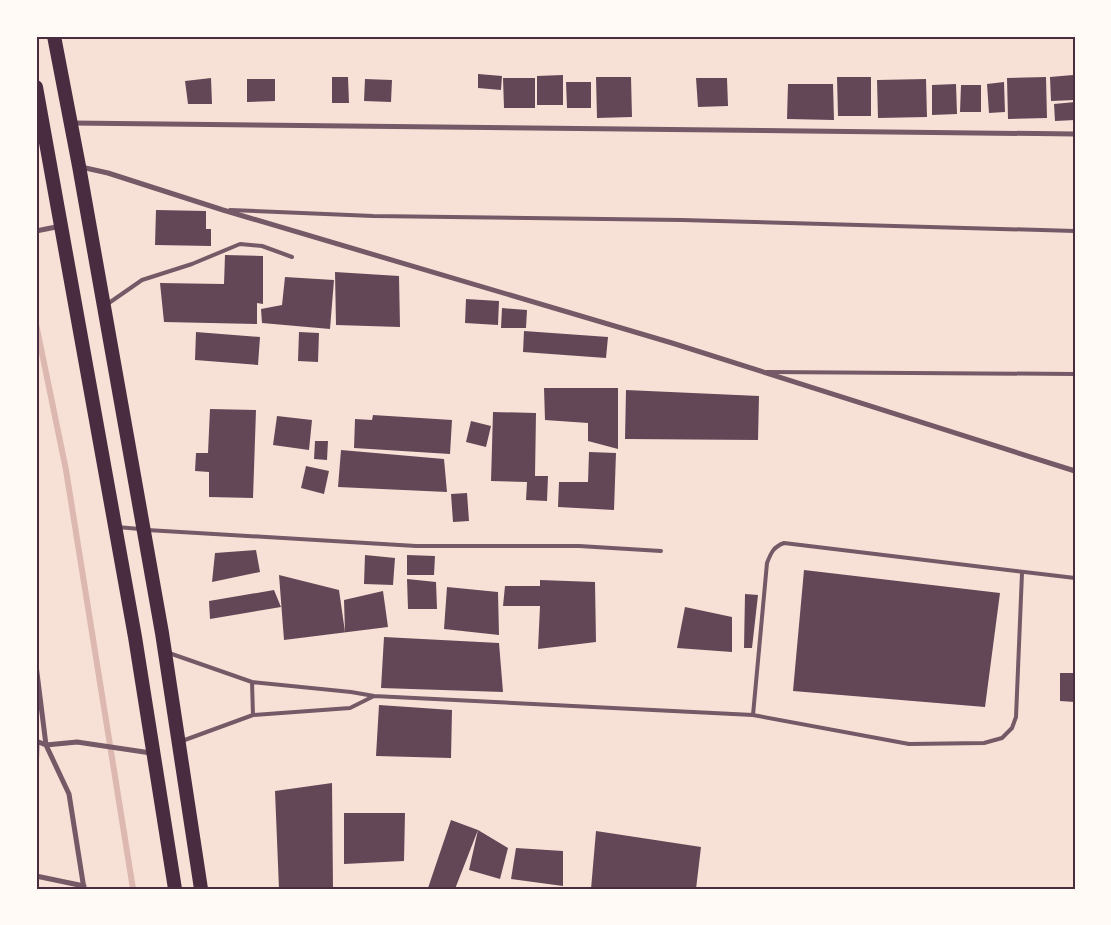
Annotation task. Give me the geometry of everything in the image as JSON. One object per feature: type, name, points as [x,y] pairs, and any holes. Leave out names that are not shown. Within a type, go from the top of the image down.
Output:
[{"type":"highway","points":[[54,36],[144,530],[165,652],[201,889]]},
{"type":"highway","points":[[36,87],[115,526],[175,889]]},
{"type":"street","points":[[71,123],[1075,134]]},
{"type":"street","points":[[79,166],[108,173],[223,210],[672,343],[1075,471]]},
{"type":"street","points":[[36,231],[61,226]]},
{"type":"street","points":[[36,665],[46,745],[69,794],[84,887],[36,876]]},
{"type":"street","points":[[36,778],[37,742],[46,745],[77,742],[154,753]]},
{"type":"lane","points":[[223,210],[373,216],[682,220],[1075,231]]},
{"type":"lane","points":[[104,306],[142,280],[192,264],[240,244],[262,246],[292,257]]},
{"type":"lane","points":[[764,372],[1075,374]]},
{"type":"lane","points":[[115,526],[144,530],[416,546],[579,546],[660,552]]},
{"type":"lane","points":[[753,715],[767,563],[774,548],[778,545],[784,543],[1075,578]]},
{"type":"lane","points":[[165,652],[252,682],[374,696],[753,715],[909,744],[984,743],[1002,738],[1012,728],[1016,716],[1022,573]]},
{"type":"lane","points":[[252,682],[253,715]]},
{"type":"lane","points":[[178,743],[253,715],[350,708],[374,696]]},
{"type":"building","points":[[478,74],[502,76],[501,90],[478,88]]},
{"type":"building","points":[[563,75],[563,105],[537,105],[537,76]]},
{"type":"building","points":[[1073,75],[1075,100],[1051,101],[1050,77]]},
{"type":"building","points":[[332,77],[348,77],[349,103],[332,103]]},
{"type":"building","points":[[596,77],[631,77],[632,117],[597,118]]},
{"type":"building","points":[[837,77],[871,77],[871,116],[838,116]]},
{"type":"building","points":[[1046,77],[1047,118],[1008,119],[1007,78]]},
{"type":"building","points":[[211,78],[212,104],[188,104],[185,81]]},
{"type":"building","points":[[503,78],[535,78],[535,108],[504,108]]},
{"type":"building","points":[[696,78],[727,78],[728,106],[698,107]]},
{"type":"building","points":[[247,79],[275,79],[275,101],[247,102]]},
{"type":"building","points":[[365,79],[392,80],[391,102],[364,101]]},
{"type":"building","points":[[926,79],[927,117],[878,118],[877,80]]},
{"type":"building","points":[[566,82],[591,82],[591,108],[567,108]]},
{"type":"building","points":[[1004,82],[1005,112],[989,113],[987,84]]},
{"type":"building","points":[[788,84],[833,84],[834,120],[787,119]]},
{"type":"building","points":[[956,84],[957,114],[932,115],[932,85]]},
{"type":"building","points":[[961,85],[981,85],[981,112],[960,112]]},
{"type":"building","points":[[1075,102],[1075,120],[1055,121],[1054,104]]},
{"type":"building","points":[[156,210],[206,211],[206,229],[211,229],[211,246],[155,245]]},
{"type":"building","points":[[225,255],[263,256],[263,304],[257,303],[257,324],[164,322],[160,283],[224,284]]},
{"type":"building","points":[[335,272],[399,276],[400,327],[336,325]]},
{"type":"building","points":[[285,277],[334,280],[330,329],[262,323],[261,309],[282,305]]},
{"type":"building","points":[[466,299],[499,301],[498,325],[465,323]]},
{"type":"building","points":[[502,308],[527,310],[526,328],[501,328]]},
{"type":"building","points":[[524,331],[608,337],[606,358],[523,352]]},
{"type":"building","points":[[196,332],[260,337],[258,365],[195,360]]},
{"type":"building","points":[[299,332],[319,333],[318,362],[298,361]]},
{"type":"building","points":[[544,388],[618,388],[618,449],[588,441],[588,423],[545,420]]},
{"type":"building","points":[[626,390],[759,396],[758,440],[625,439]]},
{"type":"building","points":[[210,409],[256,410],[253,498],[209,497],[209,472],[195,471],[196,453],[208,453]]},
{"type":"building","points":[[493,412],[536,413],[535,476],[548,476],[547,501],[526,500],[527,482],[491,481]]},
{"type":"building","points":[[373,415],[452,420],[450,454],[354,448],[355,419],[372,420]]},
{"type":"building","points":[[277,416],[312,420],[309,450],[273,445]]},
{"type":"building","points":[[471,421],[491,426],[486,447],[466,442]]},
{"type":"building","points":[[315,441],[328,441],[327,460],[314,459]]},
{"type":"building","points":[[341,450],[444,459],[447,492],[338,487]]},
{"type":"building","points":[[589,452],[616,453],[614,510],[558,507],[559,482],[588,482]]},
{"type":"building","points":[[306,466],[329,471],[324,494],[301,488]]},
{"type":"building","points":[[467,493],[469,521],[453,522],[451,494]]},
{"type":"building","points":[[256,550],[260,572],[212,582],[215,553]]},
{"type":"building","points":[[365,555],[395,558],[393,585],[364,584]]},
{"type":"building","points":[[407,555],[435,556],[434,575],[407,575]]},
{"type":"building","points":[[804,570],[1000,593],[985,707],[793,691]]},
{"type":"building","points":[[279,575],[339,590],[345,632],[344,600],[383,591],[388,627],[284,640]]},
{"type":"building","points":[[407,579],[436,582],[437,609],[408,609]]},
{"type":"building","points":[[540,580],[595,582],[596,642],[538,649],[540,606],[503,606],[505,586],[540,586]]},
{"type":"building","points":[[447,587],[498,592],[499,635],[444,629]]},
{"type":"building","points":[[274,590],[281,607],[210,619],[209,601]]},
{"type":"building","points":[[745,594],[758,595],[752,648],[744,648]]},
{"type":"building","points":[[685,607],[732,617],[732,652],[677,648]]},
{"type":"building","points":[[384,637],[499,643],[503,692],[381,688]]},
{"type":"building","points":[[1060,673],[1075,673],[1075,702],[1060,701]]},
{"type":"building","points":[[379,705],[452,710],[451,758],[376,756]]},
{"type":"building","points":[[332,783],[333,889],[279,889],[275,791]]},
{"type":"building","points":[[344,813],[405,813],[404,861],[344,864]]},
{"type":"building","points":[[451,820],[478,830],[455,889],[428,888]]},
{"type":"building","points":[[478,830],[508,848],[500,879],[469,870]]},
{"type":"building","points":[[596,831],[701,847],[696,889],[591,889]]},
{"type":"building","points":[[516,848],[563,851],[563,886],[511,879]]},
{"type":"waterway","points":[[36,324],[66,470],[133,889]]}]
